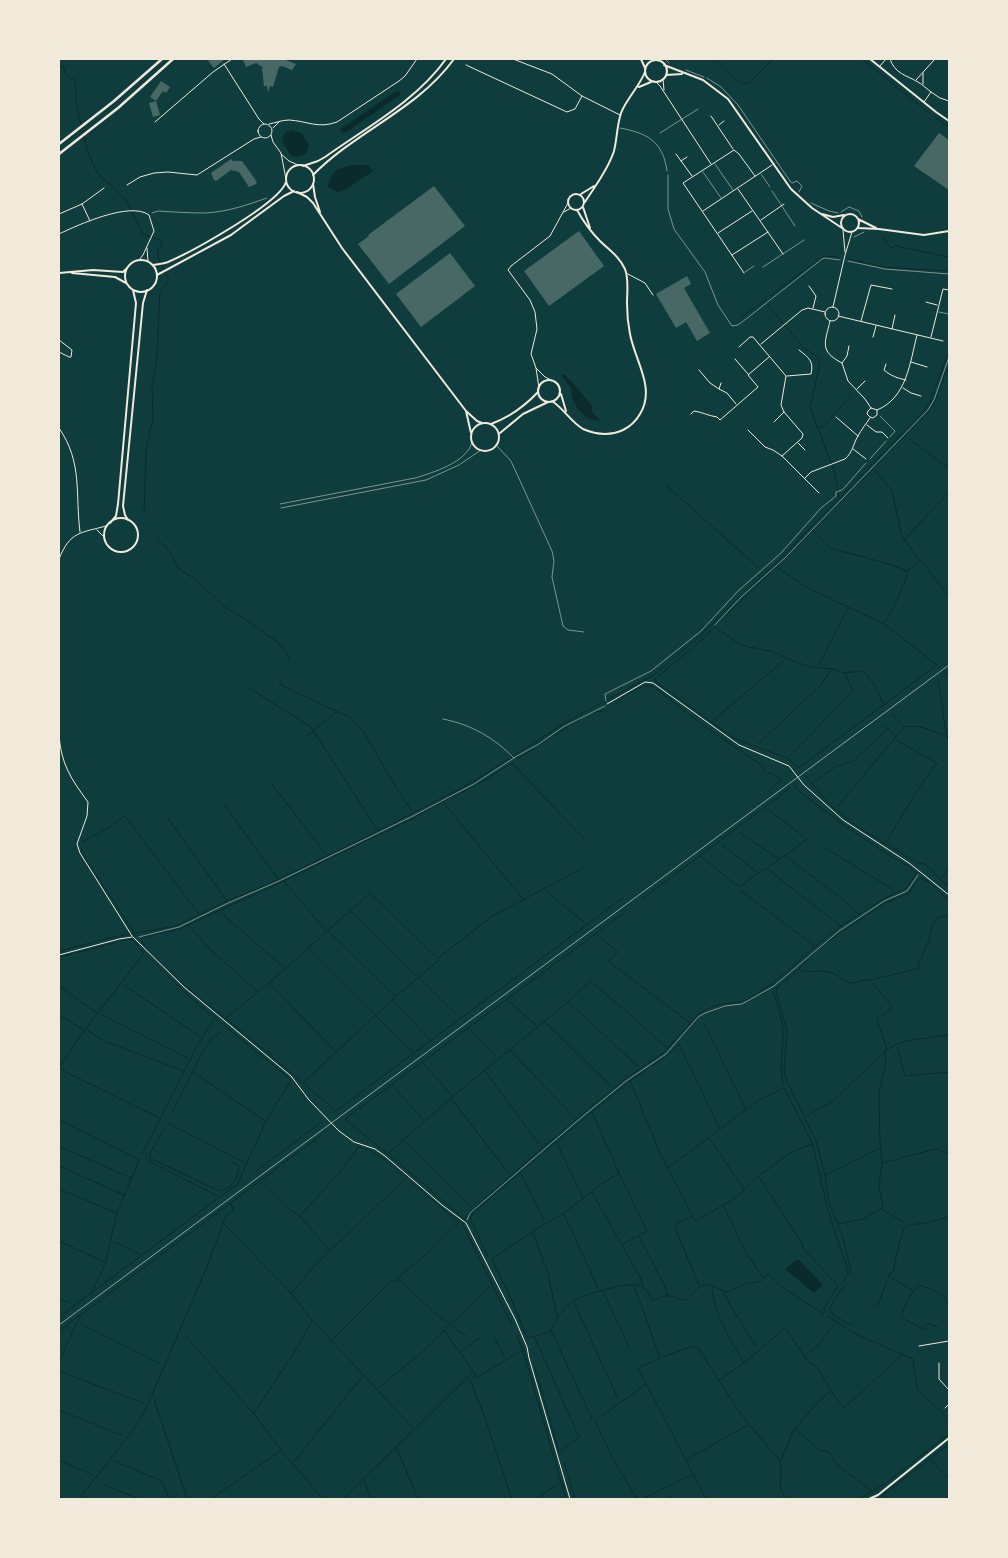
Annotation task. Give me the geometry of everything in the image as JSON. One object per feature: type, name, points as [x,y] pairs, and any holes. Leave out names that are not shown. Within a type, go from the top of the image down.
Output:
[{"type":"highway","points":[[59,144],[114,102],[162,59]]},
{"type":"highway","points":[[59,154],[118,108],[173,59]]},
{"type":"street","points":[[155,122],[232,59]]},
{"type":"street","points":[[258,128],[264,124],[291,120],[318,125],[337,122],[399,81],[417,59]]},
{"type":"street","points":[[153,265],[166,263],[186,254],[231,228],[285,187],[291,169],[325,157],[397,107],[424,85],[446,59]]},
{"type":"street","points":[[313,174],[331,158],[420,96],[438,79],[454,59]]},
{"type":"street","points":[[513,59],[552,74],[582,96],[620,115]]},
{"type":"street","points":[[641,59],[647,78],[664,91],[711,165]]},
{"type":"street","points":[[650,59],[703,80],[728,99],[796,194],[842,229],[852,232]]},
{"type":"street","points":[[870,59],[949,121]]},
{"type":"street","points":[[880,66],[886,59]]},
{"type":"street","points":[[890,59],[898,72],[907,78],[916,80],[940,98],[949,101]]},
{"type":"street","points":[[916,80],[935,59]]},
{"type":"street","points":[[645,68],[655,60]]},
{"type":"street","points":[[224,64],[264,124]]},
{"type":"street","points":[[466,65],[567,112],[575,109],[582,96]]},
{"type":"street","points":[[664,65],[666,75],[664,91]]},
{"type":"street","points":[[591,230],[583,207],[608,166],[612,156],[620,115],[645,72]]},
{"type":"street","points":[[923,72],[923,85]]},
{"type":"street","points":[[666,75],[685,74]]},
{"type":"street","points":[[637,88],[664,79]]},
{"type":"street","points":[[924,102],[932,92]]},
{"type":"street","points":[[711,116],[734,150],[755,176]]},
{"type":"street","points":[[254,139],[258,133],[259,119]]},
{"type":"street","points":[[718,126],[724,121]]},
{"type":"street","points":[[279,122],[272,129],[273,142],[280,153],[298,166]]},
{"type":"street","points":[[269,124],[272,129]]},
{"type":"street","points":[[258,133],[261,137]]},
{"type":"street","points":[[265,138],[271,135]]},
{"type":"street","points":[[128,185],[140,177],[154,173],[165,172],[197,175],[254,139],[261,137],[273,142]]},
{"type":"street","points":[[734,150],[683,183],[744,273]]},
{"type":"street","points":[[280,153],[288,186],[295,192],[307,197],[322,216],[342,248],[466,411],[477,421],[491,424],[505,419],[529,402],[539,390],[542,382],[551,380]]},
{"type":"street","points":[[676,154],[692,177]]},
{"type":"street","points":[[681,161],[687,157]]},
{"type":"street","points":[[702,212],[773,164]]},
{"type":"street","points":[[303,166],[313,174],[315,197],[322,216]]},
{"type":"street","points":[[65,272],[115,277],[127,283],[134,290],[140,292],[146,290],[153,285],[157,275],[224,238],[295,192],[309,190],[313,184]]},
{"type":"street","points":[[564,212],[570,208],[577,210],[591,230],[616,255],[626,272],[629,330],[646,382],[646,397],[643,409],[637,419],[619,432],[594,433],[580,427],[567,413],[551,401],[541,398],[536,368],[531,354],[537,329],[536,312],[530,300],[508,270],[550,236],[572,194],[580,194],[596,184]]},
{"type":"street","points":[[59,214],[82,204],[104,188]]},
{"type":"street","points":[[737,188],[783,254]]},
{"type":"street","points":[[580,194],[585,202]]},
{"type":"street","points":[[568,203],[570,208]]},
{"type":"street","points":[[82,204],[90,221]]},
{"type":"street","points":[[760,220],[783,205]]},
{"type":"street","points":[[577,210],[583,207]]},
{"type":"street","points":[[717,234],[753,210]]},
{"type":"street","points":[[59,234],[90,221],[137,211],[149,215],[154,231],[139,260]]},
{"type":"street","points":[[820,213],[833,217],[852,214],[879,229]]},
{"type":"street","points":[[845,215],[841,219],[845,255]]},
{"type":"street","points":[[858,219],[858,228]]},
{"type":"street","points":[[833,307],[852,232],[858,228],[924,235],[949,231]]},
{"type":"street","points":[[732,256],[768,232]]},
{"type":"street","points":[[147,247],[148,261]]},
{"type":"street","points":[[59,272],[93,270],[123,272],[139,260],[148,261],[153,265],[157,275]]},
{"type":"street","points":[[127,268],[125,278],[127,283]]},
{"type":"street","points":[[626,272],[645,283],[653,295]]},
{"type":"street","points":[[861,322],[871,285],[892,289]]},
{"type":"street","points":[[809,286],[816,296],[813,309]]},
{"type":"street","points":[[931,338],[942,288],[949,290]]},
{"type":"street","points":[[59,559],[64,547],[72,536],[80,532],[106,526],[116,516],[136,303],[134,290]]},
{"type":"street","points":[[106,526],[105,542],[114,551],[126,552],[137,540],[137,532],[125,515],[124,506],[126,466],[143,303],[146,290]]},
{"type":"street","points":[[926,302],[938,305]]},
{"type":"street","points":[[833,307],[838,312],[838,316],[835,321],[830,321],[825,318],[825,312],[833,307]]},
{"type":"street","points":[[761,345],[802,310],[813,309],[825,312]]},
{"type":"street","points":[[892,329],[895,315]]},
{"type":"street","points":[[838,316],[943,341]]},
{"type":"street","points":[[830,321],[826,339],[828,356],[842,363],[848,381],[865,398],[871,408],[877,410],[883,407],[903,388],[917,335]]},
{"type":"street","points":[[873,337],[876,325]]},
{"type":"street","points":[[739,347],[750,337],[753,337],[786,376]]},
{"type":"street","points":[[59,340],[72,350],[72,353],[69,358],[59,352]]},
{"type":"street","points":[[842,363],[847,356],[849,346]]},
{"type":"street","points":[[786,376],[811,374],[812,362],[810,358],[799,350]]},
{"type":"street","points":[[748,375],[770,356]]},
{"type":"street","points":[[691,414],[694,411],[703,412],[711,416],[717,416],[720,420],[758,387],[735,359]]},
{"type":"street","points":[[911,362],[927,366]]},
{"type":"street","points":[[886,364],[884,370],[895,378],[906,380]]},
{"type":"street","points":[[536,368],[545,377],[559,386],[567,413]]},
{"type":"street","points":[[699,370],[710,384],[726,393],[736,406]]},
{"type":"street","points":[[782,456],[798,442],[803,434],[784,412],[781,405],[786,376]]},
{"type":"street","points":[[856,390],[865,381]]},
{"type":"street","points":[[719,389],[721,383]]},
{"type":"street","points":[[903,388],[910,393],[921,396]]},
{"type":"street","points":[[466,411],[472,442],[481,450],[490,450],[496,445],[499,434],[509,424],[523,414],[558,397],[560,392]]},
{"type":"street","points":[[870,418],[867,412],[871,408]]},
{"type":"street","points":[[804,478],[811,472],[845,459],[853,449],[858,436],[870,418],[876,417],[877,410]]},
{"type":"street","points":[[774,422],[784,412]]},
{"type":"street","points":[[836,417],[858,436]]},
{"type":"street","points":[[471,435],[474,427],[482,423]]},
{"type":"street","points":[[491,424],[495,426],[499,434]]},
{"type":"street","points":[[866,424],[876,432],[882,432],[888,438]]},
{"type":"street","points":[[59,428],[71,448],[75,461],[79,497],[77,512],[80,532]]},
{"type":"street","points":[[748,430],[764,447],[782,456],[819,493]]},
{"type":"street","points":[[798,442],[805,450]]},
{"type":"street","points":[[853,449],[866,459]]},
{"type":"street","points":[[110,522],[119,519],[128,520]]},
{"type":"street","points":[[96,529],[104,537]]},
{"type":"street","points":[[607,703],[648,682],[653,683],[739,745],[784,763],[804,785],[844,820],[920,871],[949,895]]},
{"type":"street","points":[[59,735],[62,760],[88,802],[87,816],[77,844],[80,853],[133,937],[184,987],[291,1076],[309,1100],[333,1125],[354,1142],[375,1149],[466,1223],[508,1304],[527,1347],[570,1499]]},
{"type":"street","points":[[59,955],[133,937]]},
{"type":"street","points":[[919,1346],[949,1341]]},
{"type":"street","points":[[939,1363],[939,1379],[949,1390]]},
{"type":"street","points":[[945,1408],[949,1404]]},
{"type":"street","points":[[868,1499],[878,1494],[949,1438]]},
{"type":"lane","points":[[660,133],[698,109]]},
{"type":"lane","points":[[618,127],[636,131],[652,139],[662,150],[666,159],[667,171]]},
{"type":"lane","points":[[714,163],[733,191]]},
{"type":"lane","points":[[702,170],[721,199]]},
{"type":"lane","points":[[760,173],[770,187]]},
{"type":"lane","points":[[772,191],[783,205],[795,226]]},
{"type":"lane","points":[[763,267],[804,240]]},
{"type":"lane","points":[[744,273],[754,266]]},
{"type":"lane","points":[[937,311],[949,314]]},
{"type":"lane","points":[[280,504],[432,473],[448,466],[463,456],[468,451],[472,442]]},
{"type":"lane","points":[[496,445],[511,461],[552,552],[554,561],[552,577],[563,626],[568,630],[584,632]]},
{"type":"lane","points":[[281,508],[426,480],[459,465],[481,450]]},
{"type":"path","points":[[665,59],[670,64]]},
{"type":"path","points":[[683,69],[713,82],[730,95],[762,138],[790,182],[797,181],[802,186],[799,192],[803,196]]},
{"type":"path","points":[[667,171],[668,209],[674,229],[705,272],[718,305],[732,326],[738,325],[825,258],[885,269],[949,274]]},
{"type":"path","points":[[149,215],[158,211],[217,212],[234,209],[269,198]]},
{"type":"path","points":[[810,202],[833,212],[841,212],[849,207],[859,211],[863,219]]},
{"type":"path","points":[[833,212],[833,217]]},
{"type":"path","points":[[850,239],[852,240],[857,235],[866,232],[866,228]]},
{"type":"path","points":[[714,625],[741,597],[785,558],[928,410],[934,400],[949,357]]},
{"type":"path","points":[[136,939],[143,935],[179,927],[413,816],[474,784],[580,717],[607,703],[604,699],[605,694],[651,671],[701,631],[738,591],[781,553],[821,508],[836,496],[836,492],[840,491],[895,431],[877,414]]},
{"type":"path","points":[[443,719],[470,726],[486,734],[514,758]]},
{"type":"path","points":[[466,1223],[470,1213],[582,1117],[626,1081],[666,1054],[698,1017],[725,1006],[742,1004],[774,986],[838,931],[884,901],[907,891],[920,871]]},
{"type":"water","points":[[398,90],[401,94],[347,132],[342,133],[340,129]]},
{"type":"water","points":[[292,130],[303,134],[309,145],[306,153],[301,156],[291,155],[282,141],[284,134]]},
{"type":"water","points":[[351,165],[368,165],[373,171],[348,188],[338,192],[327,187],[335,172]]},
{"type":"water","points":[[563,374],[593,407],[591,410],[600,421],[587,418],[579,410],[573,401],[571,388],[561,375]]},
{"type":"water","points":[[796,1260],[799,1260],[823,1285],[814,1293],[785,1269]]},
{"type":"building","points":[[211,59],[225,59],[214,68],[208,61]]},
{"type":"building","points":[[283,59],[296,64],[292,70],[282,66],[279,67],[273,87],[270,86],[268,93],[267,86],[264,86],[262,68],[264,68],[256,63],[246,67],[243,60]]},
{"type":"building","points":[[161,81],[170,87],[166,93],[163,91],[156,101],[150,97]]},
{"type":"building","points":[[156,101],[160,115],[153,117],[149,103]]},
{"type":"building","points":[[939,133],[949,140],[949,190],[914,166]]},
{"type":"building","points":[[231,159],[233,161],[242,161],[257,182],[256,184],[249,187],[239,172],[231,170],[216,181],[214,180],[211,173]]},
{"type":"building","points":[[434,186],[465,226],[389,284],[358,244]]},
{"type":"building","points":[[579,231],[604,266],[549,306],[524,271]]},
{"type":"building","points":[[450,253],[475,286],[421,327],[396,294]]},
{"type":"building","points":[[687,276],[691,284],[684,288],[710,333],[697,341],[686,322],[676,328],[656,294]]},
{"type":"waterway","points":[[716,59],[729,72]]},
{"type":"waterway","points":[[731,75],[742,84],[749,83],[773,59]]},
{"type":"waterway","points":[[862,59],[930,114]]},
{"type":"waterway","points":[[59,66],[63,66],[67,75],[75,80],[76,100],[82,128],[91,160],[99,175],[125,198],[143,234],[162,241],[161,247],[157,250],[169,280],[160,292],[157,357],[152,387],[153,418],[146,450],[144,514]]},
{"type":"waterway","points":[[935,117],[949,127]]},
{"type":"waterway","points":[[882,236],[891,248],[896,246],[949,257]]},
{"type":"waterway","points":[[770,296],[821,258],[826,256],[837,257]]},
{"type":"waterway","points":[[848,259],[884,267],[949,271]]},
{"type":"waterway","points":[[741,318],[766,299]]},
{"type":"waterway","points":[[768,305],[804,348],[818,357],[820,362],[810,408],[834,470],[839,497]]},
{"type":"waterway","points":[[59,951],[113,937],[176,926],[227,901],[264,886],[350,845],[469,784],[570,720],[655,674],[700,636],[775,564],[924,411],[930,402],[949,351]]},
{"type":"waterway","points":[[717,624],[795,549],[929,411],[936,399],[949,363]]},
{"type":"waterway","points":[[818,428],[825,425],[850,396]]},
{"type":"waterway","points":[[909,439],[949,470]]},
{"type":"waterway","points":[[946,466],[949,462]]},
{"type":"waterway","points":[[875,469],[892,490],[901,534],[949,597]]},
{"type":"waterway","points":[[667,486],[761,570]]},
{"type":"waterway","points":[[904,540],[949,492]]},
{"type":"waterway","points":[[813,531],[830,548],[889,564],[907,571],[908,573],[894,607],[885,622]]},
{"type":"waterway","points":[[157,540],[172,555],[178,568],[196,580],[225,607],[279,643],[290,658],[289,661]]},
{"type":"waterway","points":[[907,571],[920,561]]},
{"type":"waterway","points":[[777,567],[804,586],[884,624],[937,665],[799,768],[787,758],[735,739],[656,682],[655,679],[715,627],[739,644],[771,651],[811,667],[832,669],[845,673],[861,671],[865,673],[875,686],[884,705]]},
{"type":"waterway","points":[[818,666],[848,608]]},
{"type":"waterway","points":[[711,722],[786,659]]},
{"type":"waterway","points":[[758,744],[820,686],[832,669]]},
{"type":"waterway","points":[[944,676],[949,672]]},
{"type":"waterway","points":[[788,758],[853,691],[845,673]]},
{"type":"waterway","points":[[280,678],[280,684],[283,686],[351,718],[363,731],[413,813]]},
{"type":"waterway","points":[[938,680],[949,741]]},
{"type":"waterway","points":[[615,705],[632,691],[642,687],[653,686],[704,726],[760,764],[765,769],[764,771]]},
{"type":"waterway","points":[[249,688],[311,727],[378,831]]},
{"type":"waterway","points":[[593,712],[604,711]]},
{"type":"waterway","points":[[306,737],[336,712]]},
{"type":"waterway","points":[[892,714],[903,726]]},
{"type":"waterway","points":[[517,759],[580,719]]},
{"type":"waterway","points":[[884,725],[896,737]]},
{"type":"waterway","points":[[838,806],[904,727],[921,727],[948,737]]},
{"type":"waterway","points":[[814,782],[837,766],[853,761],[888,729]]},
{"type":"waterway","points":[[885,844],[917,791],[937,763],[896,740]]},
{"type":"waterway","points":[[586,841],[512,763],[473,787],[443,801],[412,819],[269,888],[179,929],[143,937],[141,941],[188,988],[336,1111],[624,897]]},
{"type":"waterway","points":[[767,774],[771,773],[782,779],[768,791]]},
{"type":"waterway","points":[[806,776],[832,807],[861,829],[918,863],[925,864],[949,887]]},
{"type":"waterway","points":[[271,783],[327,856]]},
{"type":"waterway","points":[[625,912],[345,1119],[465,1220],[468,1214],[542,1148],[628,1077],[663,1053],[699,1014],[717,1005],[747,1000],[784,974],[839,927],[882,900],[902,891],[909,885],[916,873],[913,869],[848,828],[797,790],[795,784]]},
{"type":"waterway","points":[[642,899],[789,789]]},
{"type":"waterway","points":[[443,802],[523,899]]},
{"type":"waterway","points":[[223,803],[278,879]]},
{"type":"waterway","points":[[767,809],[807,839],[768,867]]},
{"type":"waterway","points":[[82,842],[125,816],[199,914]]},
{"type":"waterway","points":[[167,817],[227,901]]},
{"type":"waterway","points":[[739,832],[779,859]]},
{"type":"waterway","points":[[722,845],[757,872]]},
{"type":"waterway","points":[[82,848],[82,853],[133,931]]},
{"type":"waterway","points":[[827,849],[892,889],[895,893]]},
{"type":"waterway","points":[[700,856],[739,887],[766,868],[842,927]]},
{"type":"waterway","points":[[785,856],[841,898],[860,915]]},
{"type":"waterway","points":[[942,878],[949,866]]},
{"type":"waterway","points":[[304,1082],[393,999],[439,960],[438,958],[494,915],[581,869]]},
{"type":"waterway","points":[[827,942],[885,903],[909,893],[920,878],[929,882],[949,901]]},
{"type":"waterway","points":[[284,881],[326,931]]},
{"type":"waterway","points":[[740,890],[815,946]]},
{"type":"waterway","points":[[546,891],[586,924]]},
{"type":"waterway","points":[[226,1018],[269,983],[370,893],[437,958]]},
{"type":"waterway","points":[[350,911],[460,1018]]},
{"type":"waterway","points":[[221,913],[285,968]]},
{"type":"waterway","points":[[870,980],[917,969],[928,942],[933,923],[936,919],[949,914]]},
{"type":"waterway","points":[[948,917],[949,921]]},
{"type":"waterway","points":[[188,925],[210,949],[257,991]]},
{"type":"waterway","points":[[328,931],[395,996]]},
{"type":"waterway","points":[[596,934],[618,952],[608,961],[690,1023]]},
{"type":"waterway","points":[[121,941],[132,939],[138,946]]},
{"type":"waterway","points":[[59,957],[115,943]]},
{"type":"waterway","points":[[309,948],[373,1012]]},
{"type":"waterway","points":[[59,1066],[144,953],[140,949]]},
{"type":"waterway","points":[[803,1114],[785,1077],[787,1031],[776,992],[777,987],[798,970],[818,949]]},
{"type":"waterway","points":[[145,1159],[220,1197],[237,1185],[266,1121],[291,1080],[194,1001],[147,956]]},
{"type":"waterway","points":[[799,970],[830,972],[851,983],[870,980],[892,1007],[877,1020],[887,1049]]},
{"type":"waterway","points":[[388,1154],[452,1097],[568,1002],[590,981],[667,1048]]},
{"type":"waterway","points":[[270,984],[335,1051]]},
{"type":"waterway","points":[[124,985],[202,1038]]},
{"type":"waterway","points":[[59,986],[97,1013]]},
{"type":"waterway","points":[[773,991],[783,1028],[781,1069],[784,1085]]},
{"type":"waterway","points":[[393,1000],[431,1041]]},
{"type":"waterway","points":[[507,1000],[536,1025]]},
{"type":"waterway","points":[[568,1002],[638,1066]]},
{"type":"waterway","points":[[59,1015],[84,1030]]},
{"type":"waterway","points":[[102,1015],[188,1058]]},
{"type":"waterway","points":[[376,1016],[414,1053]]},
{"type":"waterway","points":[[142,1154],[197,1046],[215,1018]]},
{"type":"waterway","points":[[544,1021],[611,1086]]},
{"type":"waterway","points":[[704,1023],[746,1110]]},
{"type":"waterway","points":[[468,1028],[495,1056]]},
{"type":"waterway","points":[[87,1030],[104,1041],[184,1071]]},
{"type":"waterway","points":[[172,1112],[203,1052],[212,1038],[221,1032]]},
{"type":"waterway","points":[[852,1275],[842,1235],[829,1203],[825,1175],[816,1141],[804,1117],[832,1102],[885,1051],[897,1044],[905,1041],[949,1035]]},
{"type":"waterway","points":[[558,1140],[679,1044],[720,1129]]},
{"type":"waterway","points":[[897,1046],[905,1076],[949,1072]]},
{"type":"waterway","points":[[510,1050],[573,1116]]},
{"type":"waterway","points":[[838,1224],[863,1219],[883,1207],[879,1186],[882,1163],[879,1098],[886,1058],[885,1052]]},
{"type":"waterway","points":[[422,1062],[452,1096]]},
{"type":"waterway","points":[[60,1069],[159,1118]]},
{"type":"waterway","points":[[485,1071],[539,1144]]},
{"type":"waterway","points":[[193,1072],[264,1120]]},
{"type":"waterway","points":[[630,1081],[660,1153],[695,1221],[734,1199],[758,1177],[792,1152],[812,1144]]},
{"type":"waterway","points":[[392,1085],[422,1118]]},
{"type":"waterway","points":[[668,1168],[759,1100],[784,1088],[812,1142],[828,1211],[848,1270],[848,1275],[841,1284]]},
{"type":"waterway","points":[[452,1099],[511,1175]]},
{"type":"waterway","points":[[592,1112],[647,1231],[622,1244]]},
{"type":"waterway","points":[[59,1120],[139,1160],[117,1213],[105,1264],[92,1292]]},
{"type":"waterway","points":[[168,1123],[245,1163]]},
{"type":"waterway","points":[[255,1172],[320,1123]]},
{"type":"waterway","points":[[164,1129],[150,1153],[150,1158],[219,1191],[234,1183],[239,1166],[233,1163]]},
{"type":"waterway","points":[[59,1331],[320,1136]]},
{"type":"waterway","points":[[710,1139],[744,1189]]},
{"type":"waterway","points":[[404,1141],[469,1205]]},
{"type":"waterway","points":[[488,1257],[471,1220],[471,1215],[556,1141],[583,1198]]},
{"type":"waterway","points":[[59,1146],[131,1178]]},
{"type":"waterway","points":[[300,1216],[339,1173],[359,1147],[388,1162],[403,1176]]},
{"type":"waterway","points":[[826,1175],[880,1148]]},
{"type":"waterway","points":[[883,1163],[935,1149],[949,1153]]},
{"type":"waterway","points":[[59,1166],[124,1195]]},
{"type":"waterway","points":[[520,1173],[544,1219]]},
{"type":"waterway","points":[[619,1173],[564,1213],[492,1259],[527,1338],[549,1332],[563,1310],[575,1300],[605,1289],[627,1285],[643,1286],[653,1300],[667,1296],[686,1300],[704,1285],[711,1285],[728,1292],[745,1284],[761,1281],[768,1274],[783,1288],[824,1314]]},
{"type":"waterway","points":[[759,1177],[803,1245],[802,1247],[838,1286],[824,1310]]},
{"type":"waterway","points":[[292,1293],[313,1267],[406,1178]]},
{"type":"waterway","points":[[332,1340],[389,1283],[394,1281],[431,1250],[459,1222],[411,1182]]},
{"type":"waterway","points":[[265,1184],[292,1211],[300,1216],[330,1251]]},
{"type":"waterway","points":[[59,1189],[117,1213]]},
{"type":"waterway","points":[[592,1192],[643,1285]]},
{"type":"waterway","points":[[59,1317],[217,1199]]},
{"type":"waterway","points":[[152,1395],[207,1267],[226,1216],[233,1210],[231,1204]]},
{"type":"waterway","points":[[724,1206],[745,1251],[764,1279]]},
{"type":"waterway","points":[[881,1209],[904,1222]]},
{"type":"waterway","points":[[564,1214],[598,1288]]},
{"type":"waterway","points":[[692,1217],[678,1223],[675,1228],[699,1285]]},
{"type":"waterway","points":[[877,1307],[890,1273],[893,1272],[905,1226],[949,1217]]},
{"type":"waterway","points":[[465,1221],[463,1225],[512,1325]]},
{"type":"waterway","points":[[223,1223],[291,1293],[312,1320],[414,1429]]},
{"type":"waterway","points":[[533,1233],[548,1273],[557,1317]]},
{"type":"waterway","points":[[639,1236],[668,1295]]},
{"type":"waterway","points":[[59,1241],[104,1262]]},
{"type":"waterway","points":[[115,1242],[141,1255]]},
{"type":"waterway","points":[[890,1277],[912,1290]]},
{"type":"waterway","points":[[398,1279],[436,1314],[466,1336]]},
{"type":"waterway","points":[[847,1283],[836,1296],[830,1309],[833,1315],[853,1326]]},
{"type":"waterway","points":[[634,1285],[659,1355],[659,1359],[638,1368],[706,1499]]},
{"type":"waterway","points":[[938,1327],[927,1323],[923,1329],[906,1320],[901,1315],[913,1291],[919,1285],[941,1294],[949,1304]]},
{"type":"waterway","points":[[378,1388],[419,1355],[490,1286]]},
{"type":"waterway","points":[[712,1287],[719,1316],[744,1363]]},
{"type":"waterway","points":[[603,1291],[630,1349]]},
{"type":"waterway","points":[[724,1293],[756,1346]]},
{"type":"waterway","points":[[59,1299],[69,1303]]},
{"type":"waterway","points":[[574,1302],[618,1399]]},
{"type":"waterway","points":[[59,1361],[80,1316]]},
{"type":"waterway","points":[[827,1316],[858,1335],[913,1359],[917,1389],[949,1419]]},
{"type":"waterway","points":[[254,1413],[295,1351],[312,1321]]},
{"type":"waterway","points":[[805,1356],[818,1345],[836,1322]]},
{"type":"waterway","points":[[81,1324],[159,1363]]},
{"type":"waterway","points":[[719,1380],[744,1363],[785,1328],[808,1361],[818,1368],[831,1391],[844,1408],[902,1355]]},
{"type":"waterway","points":[[444,1330],[458,1350]]},
{"type":"waterway","points":[[551,1330],[592,1419]]},
{"type":"waterway","points":[[185,1335],[254,1414],[281,1450],[323,1499]]},
{"type":"waterway","points":[[517,1336],[523,1350],[566,1499]]},
{"type":"waterway","points":[[534,1336],[579,1437],[559,1452],[535,1368]]},
{"type":"waterway","points":[[481,1337],[460,1352],[477,1377],[523,1350]]},
{"type":"waterway","points":[[494,1337],[505,1359]]},
{"type":"waterway","points":[[663,1357],[693,1346],[699,1349],[739,1412],[780,1461],[780,1485],[786,1499]]},
{"type":"waterway","points":[[59,1371],[143,1403]]},
{"type":"waterway","points":[[343,1499],[473,1372]]},
{"type":"waterway","points":[[293,1463],[361,1378]]},
{"type":"waterway","points":[[469,1378],[483,1412],[512,1499]]},
{"type":"waterway","points":[[637,1499],[613,1459],[595,1421],[646,1384]]},
{"type":"waterway","points":[[781,1460],[793,1431],[815,1405],[830,1391]]},
{"type":"waterway","points":[[79,1499],[136,1426],[151,1398]]},
{"type":"waterway","points":[[154,1400],[187,1499]]},
{"type":"waterway","points":[[59,1410],[121,1435]]},
{"type":"waterway","points":[[686,1460],[748,1425]]},
{"type":"waterway","points":[[795,1429],[820,1450],[829,1452],[837,1464],[872,1492]]},
{"type":"waterway","points":[[860,1499],[887,1482],[949,1434]]},
{"type":"waterway","points":[[878,1499],[949,1444]]},
{"type":"waterway","points":[[396,1447],[418,1499]]},
{"type":"waterway","points":[[211,1499],[280,1451]]},
{"type":"waterway","points":[[930,1459],[949,1479]]},
{"type":"waterway","points":[[59,1460],[93,1475]]},
{"type":"waterway","points":[[114,1461],[162,1482],[169,1499]]},
{"type":"waterway","points":[[564,1462],[575,1499]]},
{"type":"waterway","points":[[642,1499],[693,1474]]},
{"type":"waterway","points":[[364,1480],[371,1499]]},
{"type":"waterway","points":[[536,1499],[558,1484]]},
{"type":"waterway","points":[[105,1485],[139,1499]]},
{"type":"waterway","points":[[670,1495],[672,1499]]},
{"type":"railway","points":[[59,1325],[949,665]]}]
